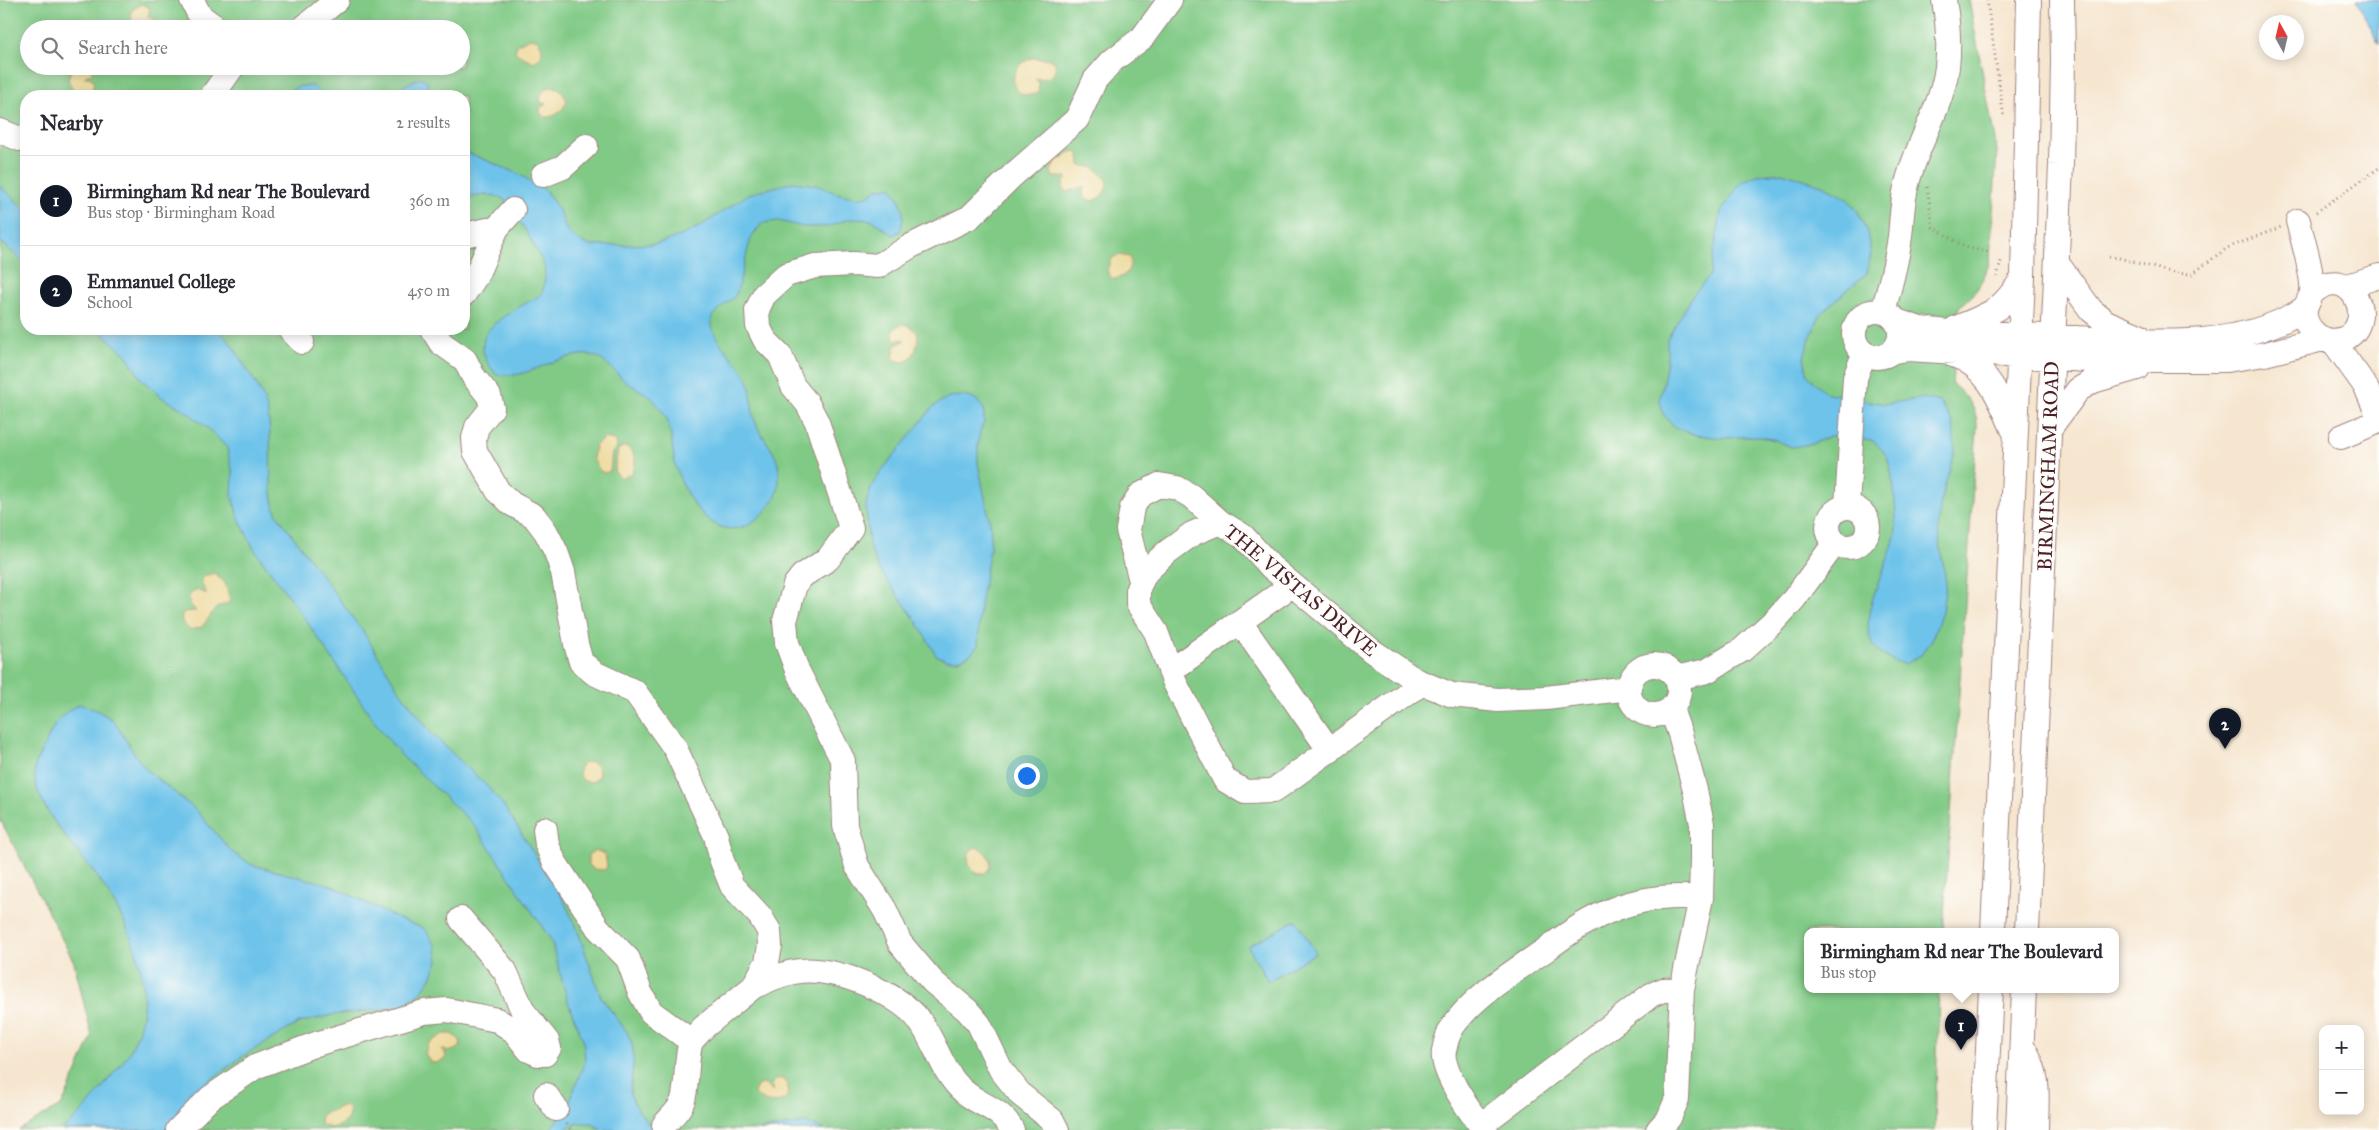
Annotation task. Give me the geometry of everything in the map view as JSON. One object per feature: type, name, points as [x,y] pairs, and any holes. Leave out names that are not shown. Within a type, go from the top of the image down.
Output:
[{"type":"street","points":[[192,0],[200,16],[206,20]]},
{"type":"street","points":[[313,20],[337,0]]},
{"type":"street","points":[[1057,1130],[1052,1120],[1021,1095],[1001,1070],[979,1024],[967,1010],[933,982],[900,943],[885,910],[857,866],[845,826],[843,761],[798,670],[787,643],[785,621],[795,585],[802,576],[828,559],[852,528],[817,422],[807,403],[793,386],[780,355],[765,340],[758,326],[757,310],[764,294],[786,275],[815,266],[854,264],[878,266],[911,246],[970,217],[1012,176],[1077,119],[1095,80],[1112,61],[1142,38],[1170,0]]},
{"type":"street","points":[[1893,351],[1901,337],[1890,316],[1901,206],[1919,145],[1943,88],[1949,56],[1944,0]]},
{"type":"street","name":"BIRMINGHAM ROAD","points":[[1993,928],[2023,278],[2029,0]]},
{"type":"street","name":"BIRMINGHAM ROAD","points":[[2027,928],[2063,117],[2062,0]]},
{"type":"street","points":[[216,90],[226,75]]},
{"type":"street","points":[[0,131],[20,139]]},
{"type":"street","points":[[543,175],[563,167],[586,146]]},
{"type":"street","points":[[470,285],[498,228],[513,210]]},
{"type":"street","points":[[2298,221],[2305,250],[2308,326],[2328,340],[2366,387],[2379,419],[2341,436]]},
{"type":"street","points":[[470,234],[498,228]]},
{"type":"street","points":[[2305,250],[2342,285],[2358,296],[2361,302],[2366,320],[2366,387]]},
{"type":"street","points":[[2057,263],[2091,310],[2106,322],[2158,351]]},
{"type":"street","points":[[2050,428],[2069,399],[2080,388],[2158,351],[2204,339],[2248,333],[2287,320],[2323,285],[2342,285],[2379,276]]},
{"type":"street","points":[[1944,342],[2004,305],[2023,278]]},
{"type":"street","points":[[2015,433],[1992,387],[1976,366],[1944,342],[1920,329],[1874,311],[1865,314],[1858,320],[1854,329],[1858,347],[1864,354],[1879,357],[1893,351],[1944,342],[2158,351],[2236,358],[2265,354],[2328,340],[2342,340],[2366,320]]},
{"type":"street","points":[[436,335],[441,343],[465,360],[473,376],[489,396],[492,408],[477,427],[474,438],[475,451],[498,491],[512,504],[534,516],[553,545],[563,572],[581,662],[594,673],[635,692],[675,748],[716,836],[722,861],[732,886],[760,916],[769,931],[770,946],[767,962],[753,987]]},
{"type":"street","points":[[1847,506],[1855,378],[1864,354]]},
{"type":"street","points":[[1142,581],[1128,530],[1132,508],[1140,495],[1159,485],[1177,488],[1192,496],[1220,522]]},
{"type":"street","points":[[1847,506],[1861,511],[1868,523],[1866,536],[1861,542],[1848,547],[1835,542],[1830,537],[1828,524],[1834,511],[1847,506]]},
{"type":"street","name":"THE VISTAS DRIVE","points":[[1422,683],[1273,792],[1245,792],[1225,780],[1170,671],[1156,632],[1138,604],[1138,588],[1146,572],[1166,553],[1192,534],[1220,522],[1243,536],[1271,567],[1372,651],[1422,683],[1452,695],[1498,700],[1546,698],[1630,688]]},
{"type":"street","points":[[1676,678],[1707,670],[1742,650],[1774,621],[1794,599],[1835,542]]},
{"type":"street","points":[[1170,671],[1292,585]]},
{"type":"street","points":[[1240,622],[1330,751]]},
{"type":"street","points":[[1649,666],[1664,667],[1676,678],[1679,694],[1671,708],[1655,714],[1640,710],[1630,696],[1630,688],[1636,674],[1649,666]]},
{"type":"street","points":[[1658,1130],[1669,1118],[1677,1099],[1682,989],[1701,898],[1702,824],[1680,734],[1671,708]]},
{"type":"street","points":[[545,828],[547,845],[554,861],[598,928],[628,958],[640,992],[651,1012],[691,1041]]},
{"type":"street","points":[[1682,989],[1663,990],[1651,995],[1483,1128],[1446,1068],[1443,1053],[1450,1030],[1466,1011],[1495,985],[1580,925],[1605,913],[1646,900],[1679,896],[1701,898]]},
{"type":"street","points":[[178,1130],[210,1098],[255,1067],[316,1044],[424,1012],[447,1010],[497,1020],[514,1031],[529,1050],[538,1054],[545,1054],[549,1048],[547,1041],[523,1012],[504,971],[461,919]]},
{"type":"street","points":[[664,1125],[678,1109],[683,1099],[687,1058],[691,1041],[716,1016],[753,987],[779,975],[802,970],[847,978],[892,996],[909,1007],[920,1021],[946,1071],[960,1089],[1005,1118],[1012,1130]]},
{"type":"street","points":[[1984,1130],[1991,993]]},
{"type":"street","points":[[2018,1130],[2024,993]]},
{"type":"street","points":[[2022,1044],[2034,1067],[2038,1084],[2036,1130]]},
{"type":"path","points":[[1987,0],[2005,124]]},
{"type":"path","points":[[2109,257],[2119,258],[2174,274],[2192,274],[2227,248],[2298,221],[2325,208],[2379,168]]},
{"type":"path","points":[[1907,181],[1928,188],[1933,227],[1965,247],[1989,252]]},
{"type":"path","points":[[1992,284],[1999,272],[2002,251]]},
{"type":"green space","points":[[0,0],[1969,0],[1997,151],[1990,259],[1986,273],[1979,286],[1971,297],[1959,307],[1952,384],[1970,402],[1977,420],[1977,427],[1943,928],[1804,928],[1804,993],[1939,993],[1935,1130],[19,1130],[62,1105],[92,1037],[74,962],[0,819]]},
{"type":"sand","points":[[142,4],[150,8],[148,17],[156,20],[132,20],[132,10]]},
{"type":"sand","points":[[530,38],[538,40],[542,49],[540,57],[534,62],[517,54],[515,51],[518,44]]},
{"type":"sand","points":[[1032,58],[1050,59],[1055,63],[1055,72],[1047,78],[1035,78],[1039,83],[1038,92],[1030,95],[1023,94],[1014,85],[1016,70],[1022,63]]},
{"type":"sand","points":[[69,75],[88,75],[84,77],[90,77],[94,82],[92,90],[73,90],[68,80]]},
{"type":"sand","points":[[546,88],[559,88],[567,100],[559,113],[544,117],[540,112],[540,108],[546,104],[541,103],[540,96]]},
{"type":"sand","points":[[1075,151],[1079,153],[1080,165],[1095,168],[1108,181],[1104,193],[1093,201],[1086,199],[1083,195],[1084,186],[1068,192],[1063,188],[1063,183],[1067,177],[1053,177],[1051,171],[1058,158],[1064,158],[1068,153]]},
{"type":"sand","points":[[1119,255],[1130,257],[1130,265],[1125,274],[1114,279],[1109,276],[1107,270],[1112,258]]},
{"type":"sand","points":[[906,324],[917,332],[918,338],[912,356],[904,362],[893,358],[895,346],[904,341],[903,339],[896,341],[893,331],[896,327]]},
{"type":"sand","points":[[604,438],[615,440],[617,445],[612,453],[610,471],[605,473],[600,471],[593,459],[595,446]]},
{"type":"sand","points":[[622,447],[627,447],[630,450],[634,456],[635,466],[632,473],[621,478],[614,471],[618,450]]},
{"type":"sand","points":[[214,573],[225,583],[230,599],[228,603],[216,608],[202,627],[190,630],[182,619],[184,612],[196,611],[190,604],[189,595],[197,590],[207,594],[202,586],[204,576]]},
{"type":"sand","points":[[589,762],[596,765],[599,772],[596,779],[589,782],[582,779],[579,772],[582,765]]},
{"type":"sand","points":[[976,847],[983,851],[990,860],[989,868],[982,874],[974,871],[968,861],[968,855]]},
{"type":"sand","points":[[595,850],[605,854],[607,866],[605,870],[594,869],[588,865],[588,855]]},
{"type":"sand","points":[[444,1034],[451,1034],[459,1039],[461,1044],[459,1048],[449,1052],[441,1049],[446,1055],[445,1059],[436,1063],[430,1062],[425,1054],[429,1043]]},
{"type":"sand","points":[[778,1079],[783,1079],[788,1085],[787,1097],[783,1100],[774,1103],[765,1101],[754,1092],[758,1085],[764,1084],[773,1091],[772,1083]]},
{"type":"sand","points":[[344,1105],[348,1107],[349,1115],[343,1124],[331,1128],[320,1124],[321,1115]]},
{"type":"water","points":[[2356,0],[2379,0],[2379,44]]},
{"type":"water","points":[[422,78],[428,82],[428,90],[400,90]]},
{"type":"water","points":[[300,86],[313,86],[317,90],[292,90]]},
{"type":"water","points":[[470,154],[519,174],[545,190],[559,210],[566,229],[576,239],[590,246],[657,244],[685,234],[704,224],[749,194],[793,182],[816,185],[836,193],[857,198],[867,196],[879,188],[891,187],[901,203],[903,219],[900,231],[893,235],[872,220],[849,219],[827,227],[803,227],[778,221],[762,223],[751,238],[736,295],[712,316],[712,325],[719,341],[748,380],[755,421],[773,451],[778,464],[779,486],[773,502],[759,517],[744,526],[730,529],[717,525],[705,517],[695,506],[680,478],[675,464],[669,425],[654,401],[626,382],[600,359],[590,355],[574,356],[520,374],[497,375],[486,360],[483,347],[485,336],[492,326],[503,317],[542,294],[545,271],[543,263],[531,241],[505,200],[495,196],[484,195],[470,198]]},
{"type":"water","points":[[1785,173],[1825,186],[1848,199],[1858,212],[1867,232],[1871,254],[1867,273],[1821,313],[1804,357],[1808,376],[1824,392],[1885,404],[1924,398],[1940,402],[1953,423],[1955,451],[1941,499],[1938,530],[1946,583],[1942,612],[1932,640],[1921,655],[1905,664],[1884,655],[1872,643],[1868,627],[1870,609],[1890,552],[1896,528],[1891,471],[1889,462],[1882,449],[1873,441],[1830,436],[1812,444],[1791,447],[1776,440],[1756,436],[1724,438],[1696,435],[1676,428],[1663,414],[1660,400],[1667,360],[1667,339],[1693,295],[1710,275],[1721,212],[1741,182],[1757,175]]},
{"type":"water","points":[[0,186],[20,204],[20,259],[0,241]]},
{"type":"water","points":[[104,335],[224,335],[232,345],[257,386],[267,409],[270,435],[271,487],[276,513],[364,633],[399,690],[431,733],[488,787],[504,806],[563,899],[576,926],[601,997],[627,1032],[632,1044],[634,1057],[630,1094],[637,1109],[650,1125],[658,1130],[603,1130],[591,1123],[578,1123],[561,1130],[550,1130],[567,1107],[585,1061],[583,1040],[569,1005],[551,940],[474,825],[400,754],[379,728],[303,616],[254,549],[239,519],[232,496],[233,474],[227,448],[210,430],[187,412],[160,396],[141,379],[127,356]]},
{"type":"water","points":[[962,396],[976,399],[984,409],[984,422],[978,444],[978,463],[991,528],[990,548],[980,606],[978,645],[971,654],[959,660],[946,660],[936,655],[917,622],[878,568],[869,544],[866,505],[871,487],[883,469],[933,407],[948,397]]},
{"type":"water","points":[[79,704],[99,711],[113,720],[138,759],[149,772],[196,810],[232,852],[252,865],[331,885],[392,916],[425,929],[435,945],[438,961],[431,978],[419,995],[399,1007],[333,1015],[299,1023],[243,1056],[201,1087],[184,1109],[173,1130],[62,1130],[86,1107],[127,1056],[140,1024],[143,1001],[142,978],[137,954],[129,932],[106,890],[46,808],[35,780],[35,767],[39,755],[52,730],[63,715]]},
{"type":"water","points":[[1296,920],[1316,953],[1268,981],[1248,946]]},
{"type":"water","points":[[805,1123],[826,1130],[760,1130]]},
{"type":"place","name":"Emmanuel College","points":[[2225,749]]},
{"type":"place","name":"Birmingham Rd near The Boulevard","points":[[1961,1050]]}]
